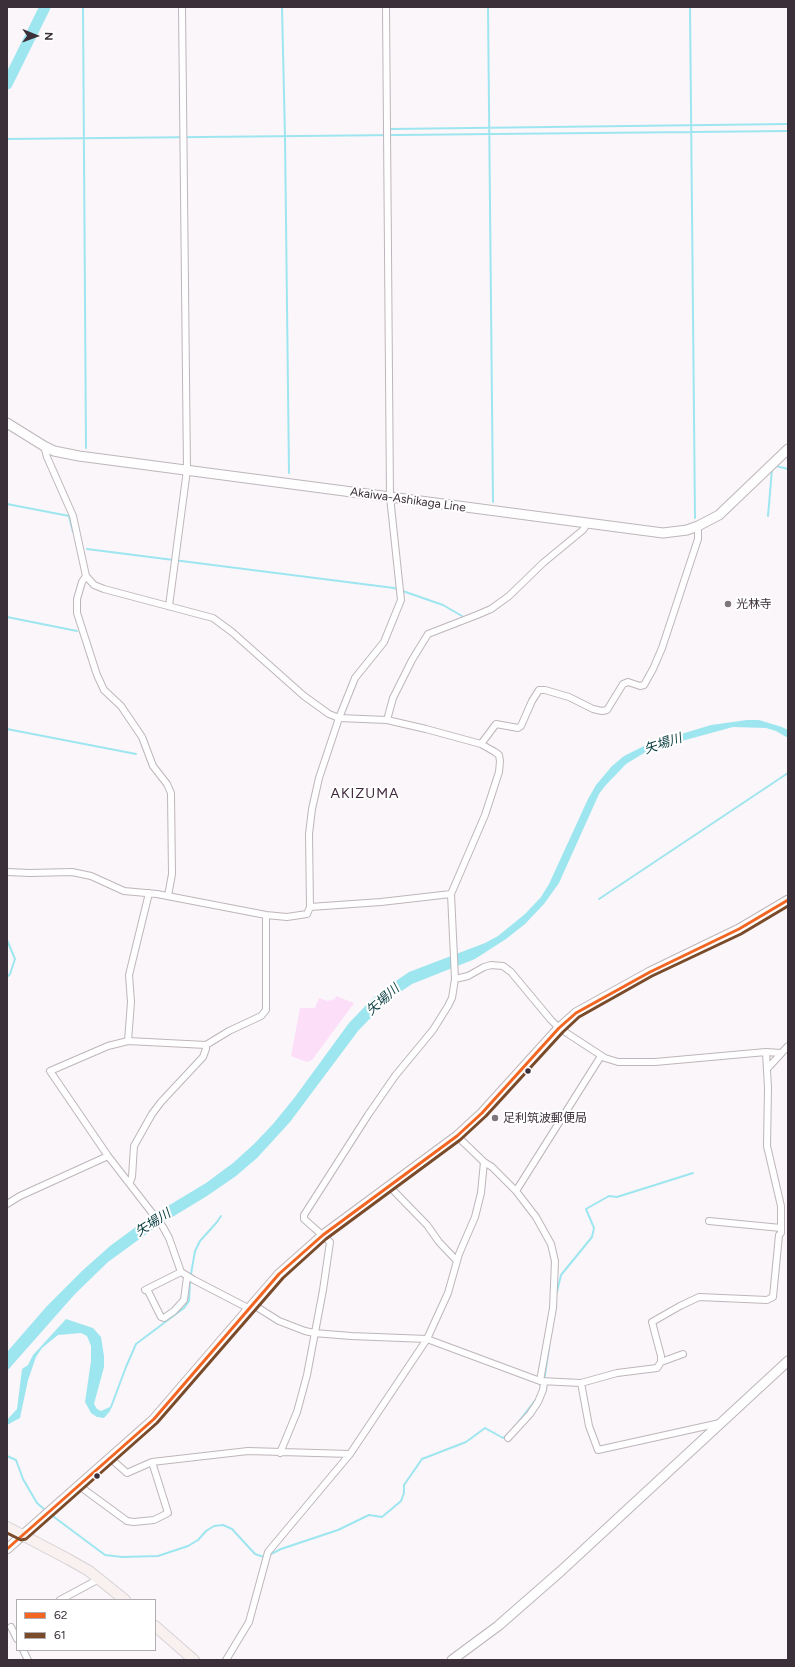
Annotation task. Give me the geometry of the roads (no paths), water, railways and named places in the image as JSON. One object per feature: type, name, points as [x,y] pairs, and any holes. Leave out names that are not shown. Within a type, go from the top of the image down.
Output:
[{"type":"main road","name":"Akaiwa-Ashikaga Line","points":[[7,422],[44,446],[79,456],[663,533],[682,531],[698,526],[719,515],[788,449]]},
{"type":"main road","points":[[7,1549],[154,1418],[279,1274],[323,1235],[457,1136],[482,1113],[559,1028],[576,1013],[650,972],[740,929],[788,900]]},
{"type":"main road","points":[[452,1660],[498,1626],[556,1575],[788,1361]]},
{"type":"main road","points":[[7,1527],[68,1559],[99,1579],[124,1599]]},
{"type":"main road","points":[[156,1627],[194,1660]]},
{"type":"street","points":[[169,606],[187,470],[182,7]]},
{"type":"street","points":[[7,872],[72,872],[92,876],[124,891],[168,896],[266,915],[287,917],[302,916],[307,914],[310,907],[309,834],[312,809],[319,778],[339,718],[355,678],[384,642],[401,600],[390,497],[386,7]]},
{"type":"street","points":[[44,446],[47,457],[73,516],[86,576],[94,585],[213,618],[221,622],[322,710],[339,718],[387,720],[481,744],[499,755],[499,772],[485,815],[452,888],[451,894],[455,970],[452,998],[444,1014],[372,1108],[304,1215],[304,1219],[330,1242],[323,1290],[307,1376],[297,1412],[280,1453]]},
{"type":"street","points":[[387,720],[393,698],[412,660],[428,634],[491,609],[509,596],[543,563],[584,530],[587,524]]},
{"type":"street","points":[[481,744],[496,724],[518,728],[521,726],[532,701],[539,690],[546,690],[569,696],[593,709],[602,711],[607,710],[623,684],[628,682],[640,686],[644,685],[662,648],[698,539],[698,526]]},
{"type":"street","points":[[86,576],[82,582],[77,599],[77,613],[97,674],[104,690],[121,706],[142,737],[153,766],[167,784],[171,793],[172,874],[168,896]]},
{"type":"street","points":[[128,1041],[131,1002],[129,975],[149,893]]},
{"type":"street","points":[[310,907],[381,902],[451,894]]},
{"type":"street","points":[[266,915],[265,1012],[262,1016],[228,1031],[206,1045],[128,1041],[108,1046],[50,1071],[108,1156],[130,1182],[162,1226],[172,1244],[181,1272],[187,1277],[250,1306],[278,1321],[292,1327],[314,1333],[427,1339],[542,1381],[581,1383],[617,1373],[657,1368],[661,1362],[661,1356],[652,1322],[699,1297],[767,1300],[774,1297],[779,1235],[784,1231]]},
{"type":"street","points":[[455,979],[468,976],[484,967],[491,965],[503,966],[516,977],[550,1020],[559,1028],[601,1056],[618,1062],[655,1062],[766,1052],[781,1053]]},
{"type":"street","points":[[130,1182],[132,1177],[134,1146],[152,1114],[161,1102],[203,1057],[206,1045]]},
{"type":"street","points":[[767,1069],[788,1046]]},
{"type":"street","points":[[766,1052],[767,1146],[781,1200],[784,1231]]},
{"type":"street","points":[[516,1192],[601,1056]]},
{"type":"street","points":[[457,1136],[484,1162],[492,1167],[516,1192],[536,1217],[551,1244],[555,1261],[553,1308],[542,1381],[543,1390],[538,1402],[530,1414],[508,1438]]},
{"type":"street","points":[[7,1204],[20,1196],[108,1156]]},
{"type":"street","points":[[226,1660],[249,1622],[268,1552],[350,1454],[427,1339],[448,1293],[457,1261],[475,1217],[481,1193],[484,1162]]},
{"type":"street","points":[[389,1186],[428,1224],[439,1242],[457,1261]]},
{"type":"street","points":[[709,1221],[784,1231]]},
{"type":"street","points":[[181,1272],[146,1290],[161,1317],[164,1318],[174,1311],[184,1300],[187,1277]]},
{"type":"street","points":[[661,1362],[683,1354]]},
{"type":"street","points":[[581,1383],[589,1426],[598,1450],[722,1422]]},
{"type":"street","points":[[110,1458],[127,1473],[152,1462],[248,1451],[350,1454]]},
{"type":"street","points":[[78,1486],[127,1520],[134,1522],[154,1520],[168,1513],[152,1462]]},
{"type":"street","points":[[62,1599],[99,1579]]},
{"type":"street","points":[[9,1628],[16,1638]]},
{"type":"street","points":[[24,1651],[28,1660]]},
{"type":"water","name":"矢場川","points":[[747,720],[759,720],[782,727],[788,730],[788,738],[776,731],[766,728],[733,727],[649,750],[626,764],[599,794],[559,883],[544,904],[525,924],[506,939],[475,959],[412,984],[387,1001],[358,1031],[290,1122],[257,1158],[236,1176],[207,1196],[156,1227],[108,1262],[75,1294],[7,1371],[7,1352],[47,1306],[82,1271],[110,1246],[148,1218],[206,1183],[233,1163],[254,1144],[295,1097],[349,1023],[377,994],[409,972],[485,943],[498,936],[525,914],[541,897],[549,884],[588,799],[596,785],[612,766],[624,756],[648,744],[711,725]]},
{"type":"water","points":[[66,1319],[93,1328],[101,1337],[104,1367],[94,1404],[97,1409],[101,1411],[112,1406],[110,1411],[104,1418],[97,1417],[91,1413],[85,1402],[91,1361],[91,1346],[87,1336],[81,1333],[58,1335],[42,1348],[36,1357],[28,1380],[20,1418],[7,1425],[7,1420],[17,1409],[22,1369],[28,1365],[33,1355]]},
{"type":"waterway","points":[[7,84],[45,7]]},
{"type":"waterway","points":[[83,7],[86,448]]},
{"type":"waterway","points":[[282,7],[289,473]]},
{"type":"waterway","points":[[488,7],[493,502]]},
{"type":"waterway","points":[[690,7],[695,518]]},
{"type":"waterway","points":[[391,129],[788,124]]},
{"type":"waterway","points":[[7,139],[788,131]]},
{"type":"waterway","points":[[776,466],[788,469]]},
{"type":"waterway","points":[[768,516],[772,469]]},
{"type":"waterway","points":[[7,504],[69,516],[73,532]]},
{"type":"waterway","points":[[87,549],[394,588],[443,605],[462,616]]},
{"type":"waterway","points":[[7,617],[77,631]]},
{"type":"waterway","points":[[7,729],[136,754]]},
{"type":"waterway","points":[[599,899],[788,773]]},
{"type":"waterway","points":[[7,940],[15,959],[10,974],[7,977]]},
{"type":"waterway","points":[[557,1292],[561,1275],[592,1237],[594,1228],[586,1209],[609,1196],[617,1197],[693,1173]]},
{"type":"waterway","points":[[191,1274],[195,1251],[200,1241],[221,1216]]},
{"type":"waterway","points":[[111,1407],[136,1344],[184,1308],[189,1301],[190,1282]]},
{"type":"waterway","points":[[544,1381],[549,1348]]},
{"type":"waterway","points":[[513,1429],[537,1398]]},
{"type":"waterway","points":[[269,1555],[281,1549],[338,1530],[369,1515],[382,1517],[401,1501],[404,1493],[404,1485],[422,1459],[466,1442],[485,1428],[503,1438],[507,1435]]},
{"type":"waterway","points":[[7,1456],[16,1460],[23,1479],[37,1503],[45,1510]]},
{"type":"waterway","points":[[50,1514],[105,1555],[122,1557],[158,1556],[188,1546],[198,1540],[206,1531],[214,1526],[223,1525],[232,1529],[255,1554],[264,1557]]},
{"type":"place","name":"光林寺","points":[[728,604]]},
{"type":"place","name":"足利筑波郵便局","points":[[495,1118]]},
{"type":"district","name":"AKIZUMA","points":[[365,794]]}]
